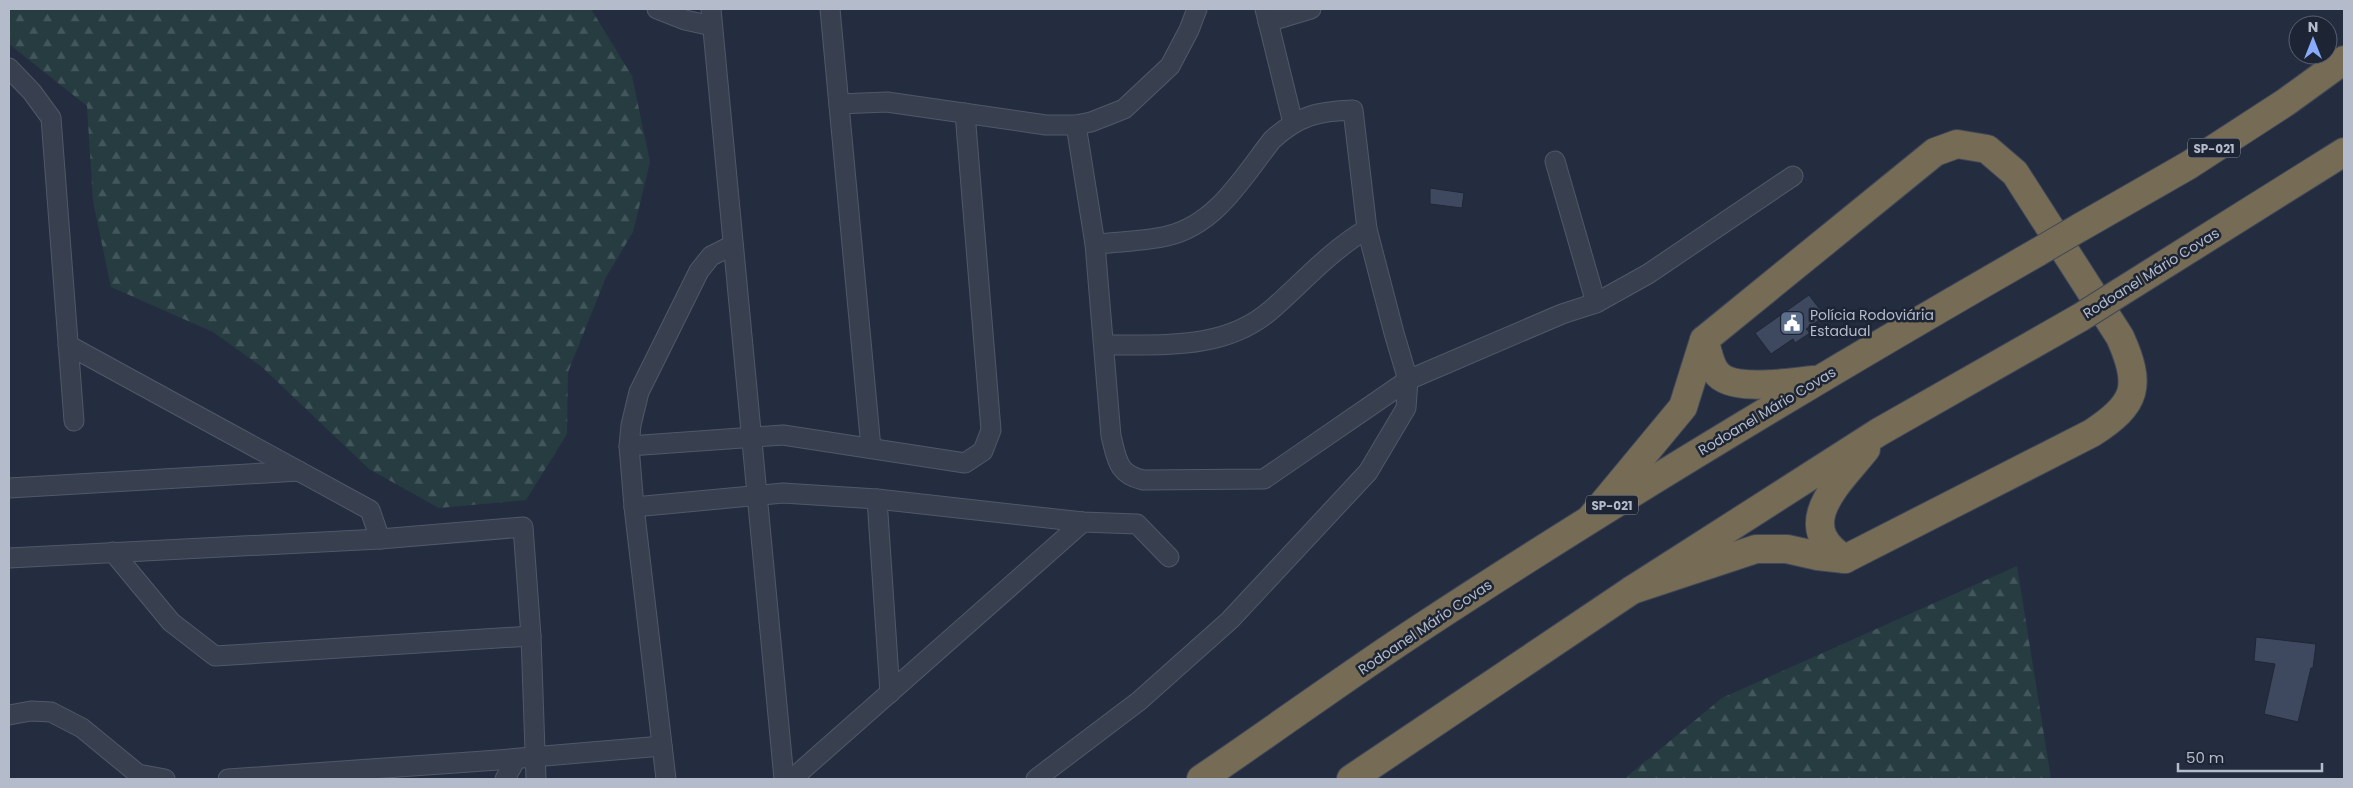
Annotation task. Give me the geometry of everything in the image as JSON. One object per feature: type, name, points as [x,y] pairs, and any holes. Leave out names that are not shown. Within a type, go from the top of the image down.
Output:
[{"type":"highway","name":"Rodoanel Mário Covas","points":[[1201,779],[1420,628],[1591,518],[1817,380],[2189,164],[2286,102],[2344,60]]},
{"type":"highway","points":[[1591,518],[1683,406],[1704,340],[1935,152],[1957,144],[1987,148],[2015,172],[2120,337],[2131,362],[2133,378],[2131,395],[2127,403],[2111,420],[2092,433],[1845,559],[1787,550],[1756,550],[1632,590]]},
{"type":"highway","name":"Rodoanel Mário Covas","points":[[1351,779],[1632,590],[1879,432],[2081,317],[2344,152]]},
{"type":"highway","points":[[1704,340],[1714,370],[1721,378],[1728,381],[1746,384],[1817,380]]},
{"type":"highway","points":[[1845,559],[1831,549],[1822,538],[1820,514],[1831,494],[1879,432]]},
{"type":"street","points":[[657,9],[685,20],[711,17],[784,779]]},
{"type":"street","points":[[830,9],[871,448]]},
{"type":"street","points":[[839,104],[887,102],[1046,124],[1076,125],[1091,122],[1124,109],[1170,66],[1197,9]]},
{"type":"street","points":[[1293,123],[1267,15],[1312,9]]},
{"type":"street","points":[[9,68],[32,92],[51,118],[74,421]]},
{"type":"street","points":[[1036,779],[1140,701],[1230,620],[1368,472],[1406,408],[1408,380],[1367,229],[1352,110],[1326,110],[1293,123],[1272,140],[1213,213],[1199,223],[1168,236],[1095,244]]},
{"type":"street","points":[[629,446],[783,435],[965,463],[983,451],[991,430],[964,113]]},
{"type":"street","points":[[1076,125],[1095,244],[1111,436],[1118,465],[1128,475],[1143,480],[1264,479],[1408,380],[1562,314],[1596,303],[1648,274],[1793,176]]},
{"type":"street","points":[[1555,161],[1596,303]]},
{"type":"street","points":[[1104,345],[1194,343],[1241,330],[1270,311],[1351,238],[1367,229]]},
{"type":"street","points":[[666,779],[634,507],[629,446],[631,425],[638,392],[699,271],[711,256],[733,245]]},
{"type":"street","points":[[68,345],[370,510],[380,539]]},
{"type":"street","points":[[9,488],[299,472]]},
{"type":"street","points":[[634,507],[783,493],[877,499],[1084,522],[1136,524],[1169,557]]},
{"type":"street","points":[[877,499],[890,693]]},
{"type":"street","points":[[792,779],[1084,522]]},
{"type":"street","points":[[9,558],[380,539],[523,527],[531,636],[536,779]]},
{"type":"street","points":[[113,552],[171,622],[215,656],[531,636]]},
{"type":"street","points":[[9,715],[31,711],[51,712],[82,728],[138,774],[165,779]]},
{"type":"street","points":[[228,779],[516,759],[662,746]]},
{"type":"street","points":[[505,779],[516,759]]},
{"type":"green space","points":[[9,9],[591,9],[632,76],[650,162],[633,232],[606,277],[568,372],[567,434],[526,500],[439,508],[369,469],[262,367],[213,332],[111,287],[93,201],[87,106],[9,44]]},
{"type":"green space","points":[[2017,566],[2051,779],[1624,779],[1722,698]]},
{"type":"building","points":[[1430,188],[1464,193],[1462,208],[1430,204]]},
{"type":"building","name":"Polícia Rodoviária Estadual","points":[[1809,295],[1825,316],[1806,329],[1810,333],[1795,343],[1793,339],[1771,354],[1755,333]]},
{"type":"building","points":[[2256,637],[2316,644],[2313,668],[2311,668],[2298,722],[2264,714],[2275,664],[2254,661]]},
{"type":"place","name":"Polícia Rodoviária Estadual","points":[[1792,323]]}]
